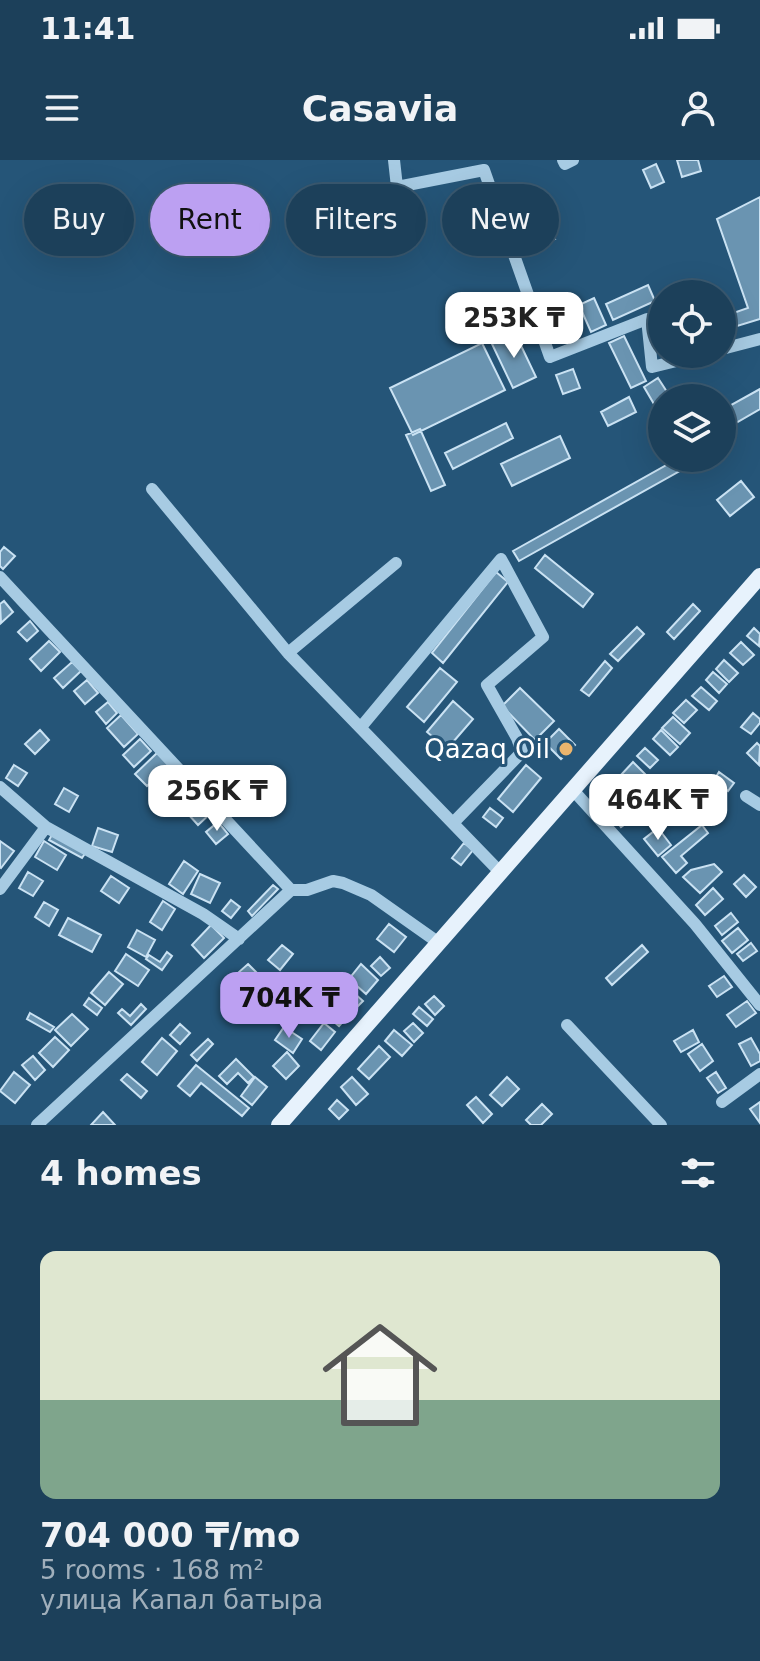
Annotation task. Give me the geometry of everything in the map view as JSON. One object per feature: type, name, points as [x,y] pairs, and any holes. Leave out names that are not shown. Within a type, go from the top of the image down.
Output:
[{"type":"main road","points":[[279,1125],[760,576]]},
{"type":"street","points":[[394,160],[397,187],[484,170],[550,357],[647,319],[648,329]]},
{"type":"street","points":[[563,160],[565,164],[573,160]]},
{"type":"street","points":[[736,345],[760,339]]},
{"type":"street","points":[[152,489],[288,653],[500,872]]},
{"type":"street","points":[[361,727],[501,559],[543,637],[487,685],[522,752],[453,823]]},
{"type":"street","points":[[288,653],[396,563]]},
{"type":"street","points":[[0,577],[291,890]]},
{"type":"street","points":[[0,787],[46,827],[203,914],[239,939]]},
{"type":"street","points":[[572,789],[695,924],[760,1005]]},
{"type":"street","points":[[746,796],[760,805]]},
{"type":"street","points":[[0,889],[46,827]]},
{"type":"street","points":[[37,1125],[291,890],[307,890],[327,882],[343,883],[371,895],[439,943]]},
{"type":"street","points":[[567,1025],[661,1125]]},
{"type":"street","points":[[722,1102],[760,1074]]},
{"type":"building","points":[[677,160],[698,160],[701,171],[682,177]]},
{"type":"building","points":[[656,164],[664,182],[651,188],[643,170]]},
{"type":"building","points":[[760,197],[760,319],[736,326],[736,312],[748,308],[717,219]]},
{"type":"building","points":[[648,285],[648,304],[613,320],[606,304]]},
{"type":"building","points":[[594,298],[606,325],[591,332],[579,305]]},
{"type":"building","points":[[515,333],[536,377],[513,388],[492,344]]},
{"type":"building","points":[[624,336],[646,381],[631,388],[609,343]]},
{"type":"building","points":[[482,343],[505,390],[413,435],[390,388]]},
{"type":"building","points":[[573,369],[580,388],[563,394],[556,375]]},
{"type":"building","points":[[760,389],[760,409],[736,423],[736,402]]},
{"type":"building","points":[[629,397],[636,412],[608,426],[601,412]]},
{"type":"building","points":[[506,423],[513,438],[453,469],[445,453]]},
{"type":"building","points":[[420,429],[445,485],[431,491],[406,435]]},
{"type":"building","points":[[560,436],[570,458],[512,486],[501,464]]},
{"type":"building","points":[[654,472],[678,472],[519,561],[513,551]]},
{"type":"building","points":[[741,481],[754,497],[730,516],[717,500]]},
{"type":"building","points":[[4,547],[15,556],[3,569],[0,566],[0,552]]},
{"type":"building","points":[[545,555],[593,594],[583,607],[535,568]]},
{"type":"building","points":[[496,572],[508,582],[443,663],[432,653]]},
{"type":"building","points":[[4,601],[13,612],[1,623],[0,604]]},
{"type":"building","points":[[693,604],[700,611],[674,639],[667,632]]},
{"type":"building","points":[[30,621],[38,631],[27,641],[18,632]]},
{"type":"building","points":[[637,627],[644,634],[618,661],[610,654]]},
{"type":"building","points":[[754,628],[760,634],[759,646],[747,636]]},
{"type":"building","points":[[49,641],[60,652],[41,671],[30,659]]},
{"type":"building","points":[[741,642],[754,655],[743,665],[730,653]]},
{"type":"building","points":[[724,660],[738,673],[729,682],[716,669]]},
{"type":"building","points":[[605,661],[612,668],[589,696],[581,690]]},
{"type":"building","points":[[72,662],[81,671],[63,688],[54,678]]},
{"type":"building","points":[[440,668],[457,682],[424,722],[407,707]]},
{"type":"building","points":[[713,672],[727,684],[719,693],[706,680]]},
{"type":"building","points":[[87,680],[98,693],[85,704],[74,691]]},
{"type":"building","points":[[701,687],[717,701],[709,710],[692,696]]},
{"type":"building","points":[[520,688],[554,721],[535,740],[502,706]]},
{"type":"building","points":[[686,700],[697,710],[684,723],[673,713]]},
{"type":"building","points":[[453,701],[473,719],[447,749],[427,732]]},
{"type":"building","points":[[108,702],[117,713],[106,724],[96,712]]},
{"type":"building","points":[[753,713],[760,723],[751,734],[741,727]]},
{"type":"building","points":[[121,715],[138,734],[124,747],[107,728]]},
{"type":"building","points":[[673,717],[690,733],[680,744],[662,728]]},
{"type":"building","points":[[559,729],[575,745],[561,759],[545,743]]},
{"type":"building","points":[[40,730],[49,740],[35,754],[25,744]]},
{"type":"building","points":[[661,730],[678,747],[670,755],[653,739]]},
{"type":"building","points":[[140,739],[151,751],[134,767],[123,755]]},
{"type":"building","points":[[757,743],[760,746],[759,765],[747,753]]},
{"type":"building","points":[[645,748],[658,760],[650,768],[637,756]]},
{"type":"building","points":[[157,753],[169,765],[147,786],[135,774]]},
{"type":"building","points":[[633,762],[646,775],[633,789],[620,776]]},
{"type":"building","points":[[14,765],[27,773],[18,786],[6,778]]},
{"type":"building","points":[[526,765],[541,778],[513,812],[498,799]]},
{"type":"building","points":[[719,772],[734,783],[728,791],[714,780]]},
{"type":"building","points":[[177,777],[189,790],[176,802],[163,789]]},
{"type":"building","points":[[618,778],[633,793],[624,802],[609,788]]},
{"type":"building","points":[[64,788],[78,796],[69,812],[55,804]]},
{"type":"building","points":[[605,792],[628,822],[621,827],[599,797]]},
{"type":"building","points":[[201,802],[211,813],[198,825],[188,814]]},
{"type":"building","points":[[490,808],[503,818],[496,827],[483,817]]},
{"type":"building","points":[[218,822],[228,834],[216,844],[206,832]]},
{"type":"building","points":[[702,825],[708,833],[681,856],[687,863],[676,873],[662,857]]},
{"type":"building","points":[[98,828],[118,835],[112,852],[92,846]]},
{"type":"building","points":[[658,828],[671,845],[658,856],[644,839]]},
{"type":"building","points":[[53,833],[86,852],[82,858],[49,840]]},
{"type":"building","points":[[0,841],[14,851],[1,868],[0,867]]},
{"type":"building","points":[[44,841],[66,855],[57,870],[35,857]]},
{"type":"building","points":[[464,843],[473,850],[461,865],[452,858]]},
{"type":"building","points":[[184,861],[198,871],[183,894],[169,884]]},
{"type":"building","points":[[714,864],[722,872],[700,893],[683,877],[691,870]]},
{"type":"building","points":[[28,872],[43,881],[33,896],[19,888]]},
{"type":"building","points":[[200,874],[220,883],[210,903],[191,894]]},
{"type":"building","points":[[744,875],[756,887],[746,897],[734,884]]},
{"type":"building","points":[[111,876],[129,888],[119,903],[101,891]]},
{"type":"building","points":[[273,885],[278,889],[252,916],[248,911]]},
{"type":"building","points":[[713,888],[723,899],[705,915],[696,905]]},
{"type":"building","points":[[231,900],[240,907],[231,918],[222,911]]},
{"type":"building","points":[[163,901],[175,909],[162,930],[150,922]]},
{"type":"building","points":[[44,902],[58,910],[49,926],[35,917]]},
{"type":"building","points":[[731,913],[738,922],[722,935],[715,926]]},
{"type":"building","points":[[68,918],[101,935],[92,952],[59,935]]},
{"type":"building","points":[[389,924],[406,937],[394,952],[377,939]]},
{"type":"building","points":[[211,925],[224,938],[204,958],[192,945]]},
{"type":"building","points":[[738,928],[748,940],[732,953],[722,941]]},
{"type":"building","points":[[137,930],[155,940],[146,957],[128,947]]},
{"type":"building","points":[[751,943],[757,951],[743,961],[737,954]]},
{"type":"building","points":[[282,945],[293,954],[280,970],[268,960]]},
{"type":"building","points":[[642,945],[648,952],[612,985],[606,978]]},
{"type":"building","points":[[167,952],[172,956],[162,970],[146,959],[149,955],[160,962]]},
{"type":"building","points":[[126,954],[149,970],[138,986],[115,971]]},
{"type":"building","points":[[380,957],[390,968],[381,976],[371,966]]},
{"type":"building","points":[[248,964],[258,974],[248,983],[239,972]]},
{"type":"building","points":[[361,964],[378,980],[366,994],[349,979]]},
{"type":"building","points":[[109,972],[123,984],[105,1005],[91,993]]},
{"type":"building","points":[[724,976],[732,987],[717,997],[709,986]]},
{"type":"building","points":[[345,985],[363,1001],[348,1016],[331,1000]]},
{"type":"building","points":[[434,996],[444,1006],[435,1015],[425,1004]]},
{"type":"building","points":[[89,998],[102,1008],[97,1015],[84,1005]]},
{"type":"building","points":[[747,1001],[756,1013],[736,1027],[727,1015]]},
{"type":"building","points":[[245,1003],[254,1013],[244,1022],[235,1013]]},
{"type":"building","points":[[329,1003],[346,1018],[339,1026],[321,1011]]},
{"type":"building","points":[[141,1004],[146,1009],[131,1025],[118,1013],[122,1009],[130,1016]]},
{"type":"building","points":[[419,1007],[433,1019],[427,1026],[413,1014]]},
{"type":"building","points":[[30,1013],[54,1027],[50,1032],[27,1019]]},
{"type":"building","points":[[72,1014],[88,1029],[71,1046],[55,1030]]},
{"type":"building","points":[[324,1023],[335,1032],[321,1050],[310,1041]]},
{"type":"building","points":[[413,1023],[423,1033],[414,1042],[404,1031]]},
{"type":"building","points":[[180,1024],[190,1033],[180,1044],[170,1035]]},
{"type":"building","points":[[284,1027],[302,1039],[293,1053],[275,1040]]},
{"type":"building","points":[[394,1030],[412,1045],[402,1056],[385,1041]]},
{"type":"building","points":[[693,1030],[699,1042],[681,1052],[674,1041]]},
{"type":"building","points":[[55,1037],[69,1050],[53,1067],[39,1053]]},
{"type":"building","points":[[162,1038],[177,1051],[157,1075],[142,1062]]},
{"type":"building","points":[[751,1038],[760,1054],[760,1061],[751,1066],[739,1044]]},
{"type":"building","points":[[208,1039],[213,1044],[197,1061],[191,1055]]},
{"type":"building","points":[[702,1044],[713,1061],[700,1071],[688,1054]]},
{"type":"building","points":[[379,1046],[390,1057],[369,1079],[358,1069]]},
{"type":"building","points":[[287,1052],[299,1066],[286,1079],[273,1066]]},
{"type":"building","points":[[33,1056],[45,1070],[35,1080],[22,1065]]},
{"type":"building","points":[[236,1059],[254,1077],[248,1083],[238,1073],[227,1084],[219,1076]]},
{"type":"building","points":[[196,1065],[249,1108],[242,1116],[201,1083],[190,1096],[178,1086]]},
{"type":"building","points":[[14,1072],[30,1085],[15,1103],[0,1091]]},
{"type":"building","points":[[716,1072],[726,1088],[718,1093],[707,1078]]},
{"type":"building","points":[[127,1074],[147,1091],[141,1098],[121,1080]]},
{"type":"building","points":[[255,1077],[267,1087],[252,1105],[241,1096]]},
{"type":"building","points":[[352,1077],[368,1094],[356,1105],[341,1087]]},
{"type":"building","points":[[507,1077],[519,1089],[502,1106],[490,1095]]},
{"type":"building","points":[[476,1097],[492,1114],[483,1123],[467,1105]]},
{"type":"building","points":[[337,1100],[348,1110],[339,1119],[329,1109]]},
{"type":"building","points":[[760,1102],[760,1123],[750,1109]]},
{"type":"building","points":[[542,1104],[552,1114],[541,1125],[531,1125],[526,1120]]},
{"type":"building","points":[[103,1112],[115,1125],[91,1125]]},
{"type":"place","name":"Qazaq Oil","points":[[566,749]]}]
